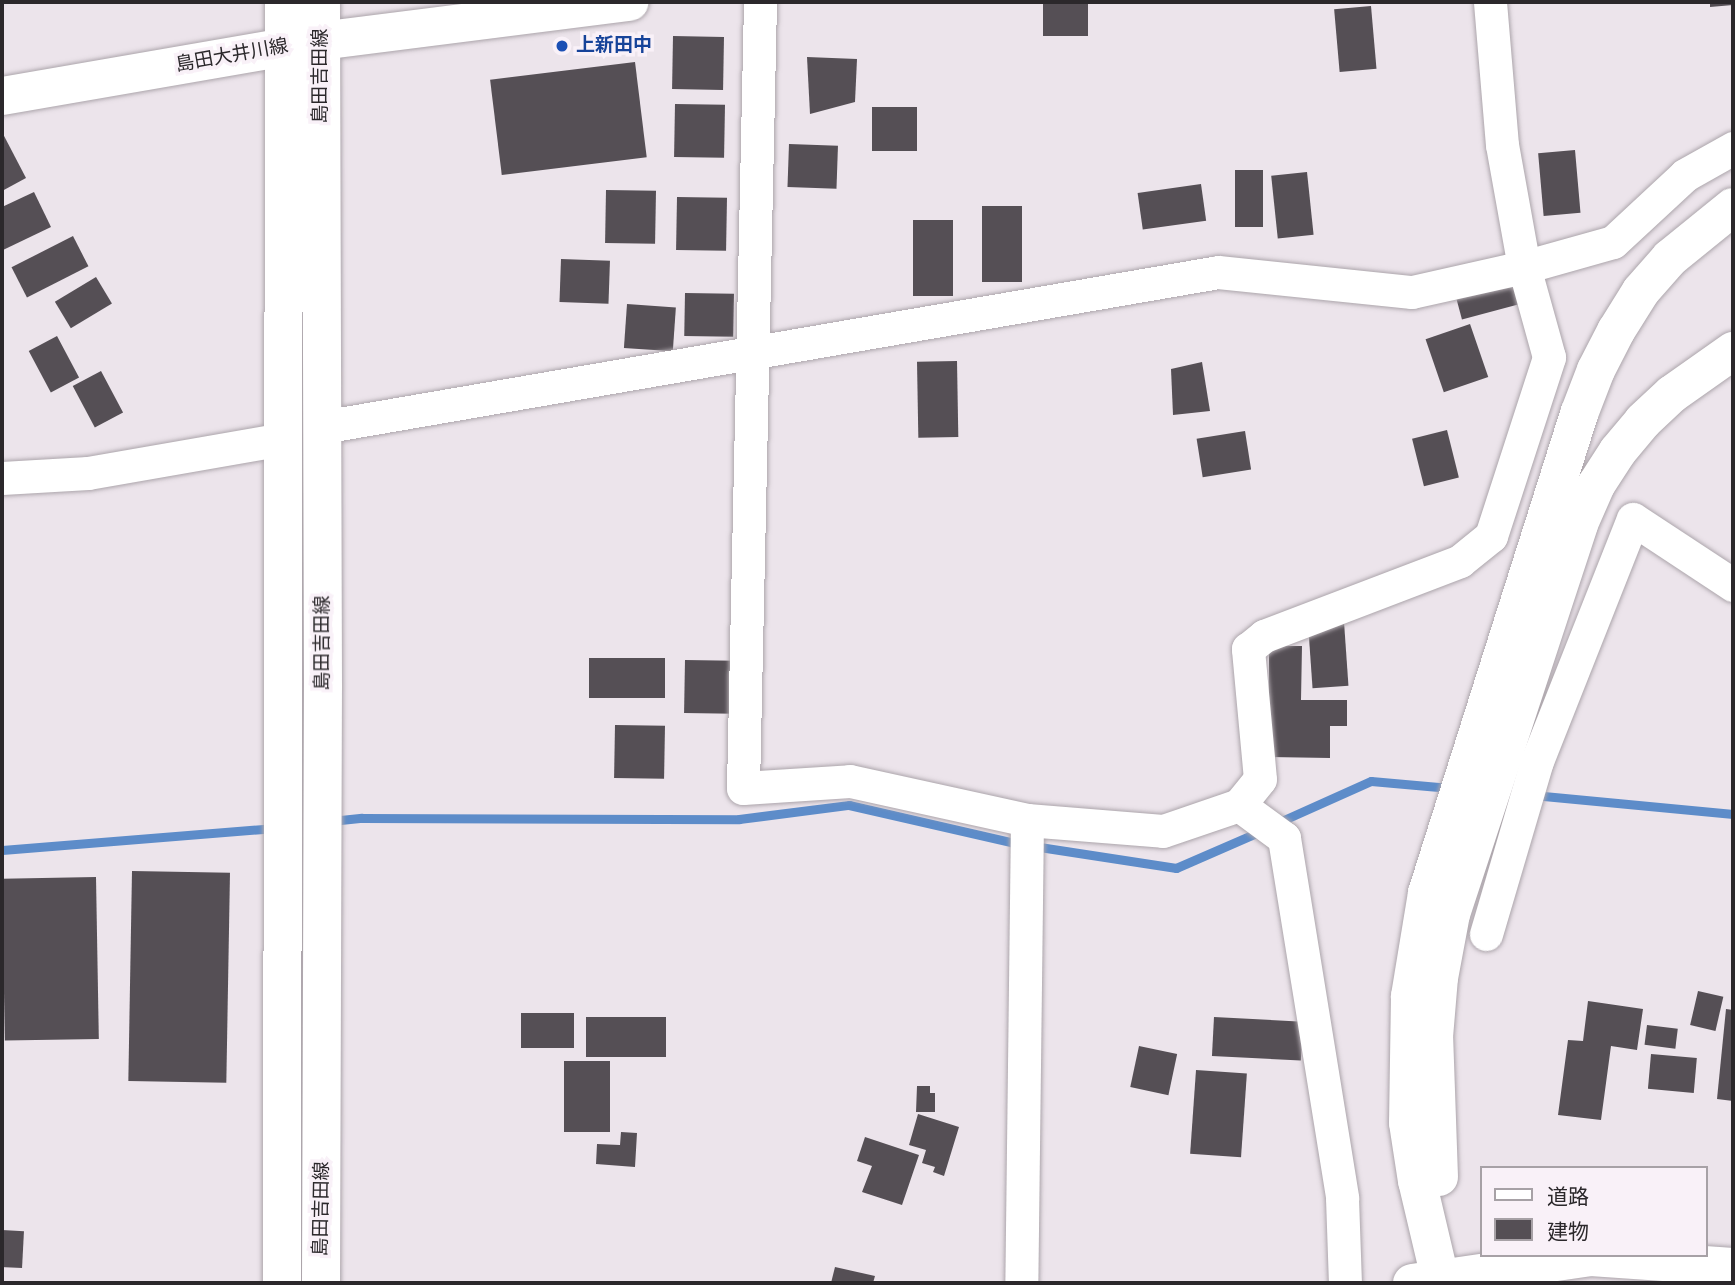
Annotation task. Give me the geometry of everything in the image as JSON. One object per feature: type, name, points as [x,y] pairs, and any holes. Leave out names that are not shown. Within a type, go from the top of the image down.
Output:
[{"type":"main road","name":"島田吉田線","points":[[282,1283],[284,2]]},
{"type":"main road","name":"島田吉田線","points":[[321,2],[321,1283]]},
{"type":"main road","name":"島田大井川線","points":[[2,96],[320,41],[630,2]]},
{"type":"main road","points":[[1431,1282],[1408,1123],[1410,996],[1427,893],[1578,414],[1596,370],[1641,291],[1670,258],[1733,207]]},
{"type":"main road","points":[[1431,1282],[1434,1037],[1440,978],[1451,914],[1579,524],[1596,485],[1618,451],[1643,421],[1672,394],[1733,351]]},
{"type":"main road","points":[[1431,1282],[1591,1257],[1733,1267]]},
{"type":"street","points":[[760,2],[743,788],[850,782],[1027,820],[1163,831],[1246,808],[1260,779],[1248,649],[1264,636],[1460,561],[1491,536],[1549,357],[1524,267],[1502,145],[1490,2]]},
{"type":"street","points":[[322,428],[1219,272],[1412,292],[1524,267],[1613,242],[1685,175],[1733,148]]},
{"type":"street","points":[[2,478],[88,473],[283,439]]},
{"type":"street","points":[[1486,934],[1537,761],[1633,519],[1733,585]]},
{"type":"street","points":[[1246,808],[1284,838],[1342,1198],[1345,1283]]},
{"type":"street","points":[[1021,1283],[1027,820]]},
{"type":"building","points":[[1043,2],[1088,2],[1088,36],[1043,36]]},
{"type":"building","points":[[1710,2],[1733,2],[1733,5],[1710,7]]},
{"type":"building","points":[[1371,6],[1376,69],[1340,72],[1334,9]]},
{"type":"building","points":[[673,36],[724,37],[723,90],[672,89]]},
{"type":"building","points":[[807,57],[857,59],[855,102],[810,114]]},
{"type":"building","points":[[635,62],[647,157],[502,175],[490,80]]},
{"type":"building","points":[[675,104],[725,105],[724,158],[674,157]]},
{"type":"building","points":[[872,107],[917,107],[917,151],[872,151]]},
{"type":"building","points":[[2,132],[26,178],[2,191]]},
{"type":"building","points":[[789,144],[838,146],[836,189],[787,187]]},
{"type":"building","points":[[1575,150],[1580,213],[1544,216],[1538,153]]},
{"type":"building","points":[[1235,170],[1263,170],[1263,227],[1235,227]]},
{"type":"building","points":[[1307,172],[1314,235],[1278,238],[1271,176]]},
{"type":"building","points":[[1201,184],[1206,221],[1143,230],[1138,193]]},
{"type":"building","points":[[606,190],[656,191],[655,244],[605,243]]},
{"type":"building","points":[[34,192],[51,227],[3,250],[2,207]]},
{"type":"building","points":[[677,197],[727,198],[726,251],[676,250]]},
{"type":"building","points":[[982,206],[1022,206],[1022,282],[982,282]]},
{"type":"building","points":[[913,220],[953,220],[953,296],[913,296]]},
{"type":"building","points":[[73,236],[88,266],[27,298],[12,267]]},
{"type":"building","points":[[561,259],[610,261],[608,304],[559,302]]},
{"type":"building","points":[[96,277],[112,304],[71,328],[55,302]]},
{"type":"building","points":[[1513,282],[1519,304],[1462,319],[1456,297]]},
{"type":"building","points":[[685,293],[734,294],[733,337],[684,336]]},
{"type":"building","points":[[627,304],[676,307],[673,351],[624,348]]},
{"type":"building","points":[[1470,324],[1488,377],[1444,392],[1426,339]]},
{"type":"building","points":[[57,336],[79,377],[51,393],[29,351]]},
{"type":"building","points":[[957,361],[958,437],[918,438],[917,362]]},
{"type":"building","points":[[1202,362],[1210,411],[1173,415],[1171,369]]},
{"type":"building","points":[[101,371],[123,412],[95,428],[73,386]]},
{"type":"building","points":[[1447,430],[1459,478],[1424,486],[1412,439]]},
{"type":"building","points":[[1245,431],[1251,470],[1203,477],[1197,439]]},
{"type":"building","points":[[1344,622],[1348,686],[1313,688],[1308,625]]},
{"type":"building","points":[[1269,646],[1302,646],[1301,700],[1347,700],[1347,726],[1330,726],[1330,758],[1269,757]]},
{"type":"building","points":[[589,658],[665,658],[665,698],[589,698]]},
{"type":"building","points":[[685,660],[735,661],[734,714],[684,713]]},
{"type":"building","points":[[615,725],[665,726],[664,779],[614,778]]},
{"type":"building","points":[[132,871],[230,873],[226,1083],[128,1081]]},
{"type":"building","points":[[96,877],[99,1039],[5,1041],[2,879]]},
{"type":"building","points":[[1698,991],[1723,997],[1715,1031],[1690,1025]]},
{"type":"building","points":[[1588,1001],[1643,1009],[1637,1050],[1611,1046],[1601,1120],[1558,1115],[1568,1040],[1583,1041]]},
{"type":"building","points":[[1726,1009],[1733,1010],[1733,1101],[1717,1099]]},
{"type":"building","points":[[521,1013],[574,1013],[574,1048],[521,1048]]},
{"type":"building","points":[[586,1017],[666,1017],[666,1057],[586,1057]]},
{"type":"building","points":[[1214,1017],[1303,1022],[1301,1061],[1212,1056]]},
{"type":"building","points":[[1647,1025],[1678,1029],[1675,1049],[1645,1045]]},
{"type":"building","points":[[1139,1046],[1177,1054],[1168,1095],[1130,1087]]},
{"type":"building","points":[[1651,1054],[1697,1058],[1694,1093],[1648,1089]]},
{"type":"building","points":[[564,1061],[610,1061],[610,1132],[564,1132]]},
{"type":"building","points":[[1196,1070],[1247,1074],[1241,1157],[1190,1154]]},
{"type":"building","points":[[917,1086],[930,1086],[930,1093],[935,1093],[935,1112],[916,1112]]},
{"type":"building","points":[[918,1114],[959,1127],[944,1176],[933,1172],[935,1167],[922,1163],[926,1150],[909,1145]]},
{"type":"building","points":[[621,1132],[637,1133],[635,1167],[596,1164],[597,1144],[620,1145]]},
{"type":"building","points":[[865,1137],[919,1155],[902,1205],[862,1192],[872,1166],[857,1161]]},
{"type":"building","points":[[2,1230],[24,1231],[22,1268],[2,1267]]},
{"type":"building","points":[[835,1267],[875,1276],[873,1283],[831,1283]]},
{"type":"waterway","points":[[1277,823],[1371,781],[1450,788]]},
{"type":"waterway","points":[[1533,795],[1733,814]]},
{"type":"waterway","points":[[331,821],[362,818],[739,819],[849,805],[1019,844]]},
{"type":"waterway","points":[[2,850],[276,828]]},
{"type":"waterway","points":[[1033,846],[1176,868],[1261,831]]},
{"type":"place","name":"上新田中","points":[[562,46]]}]
